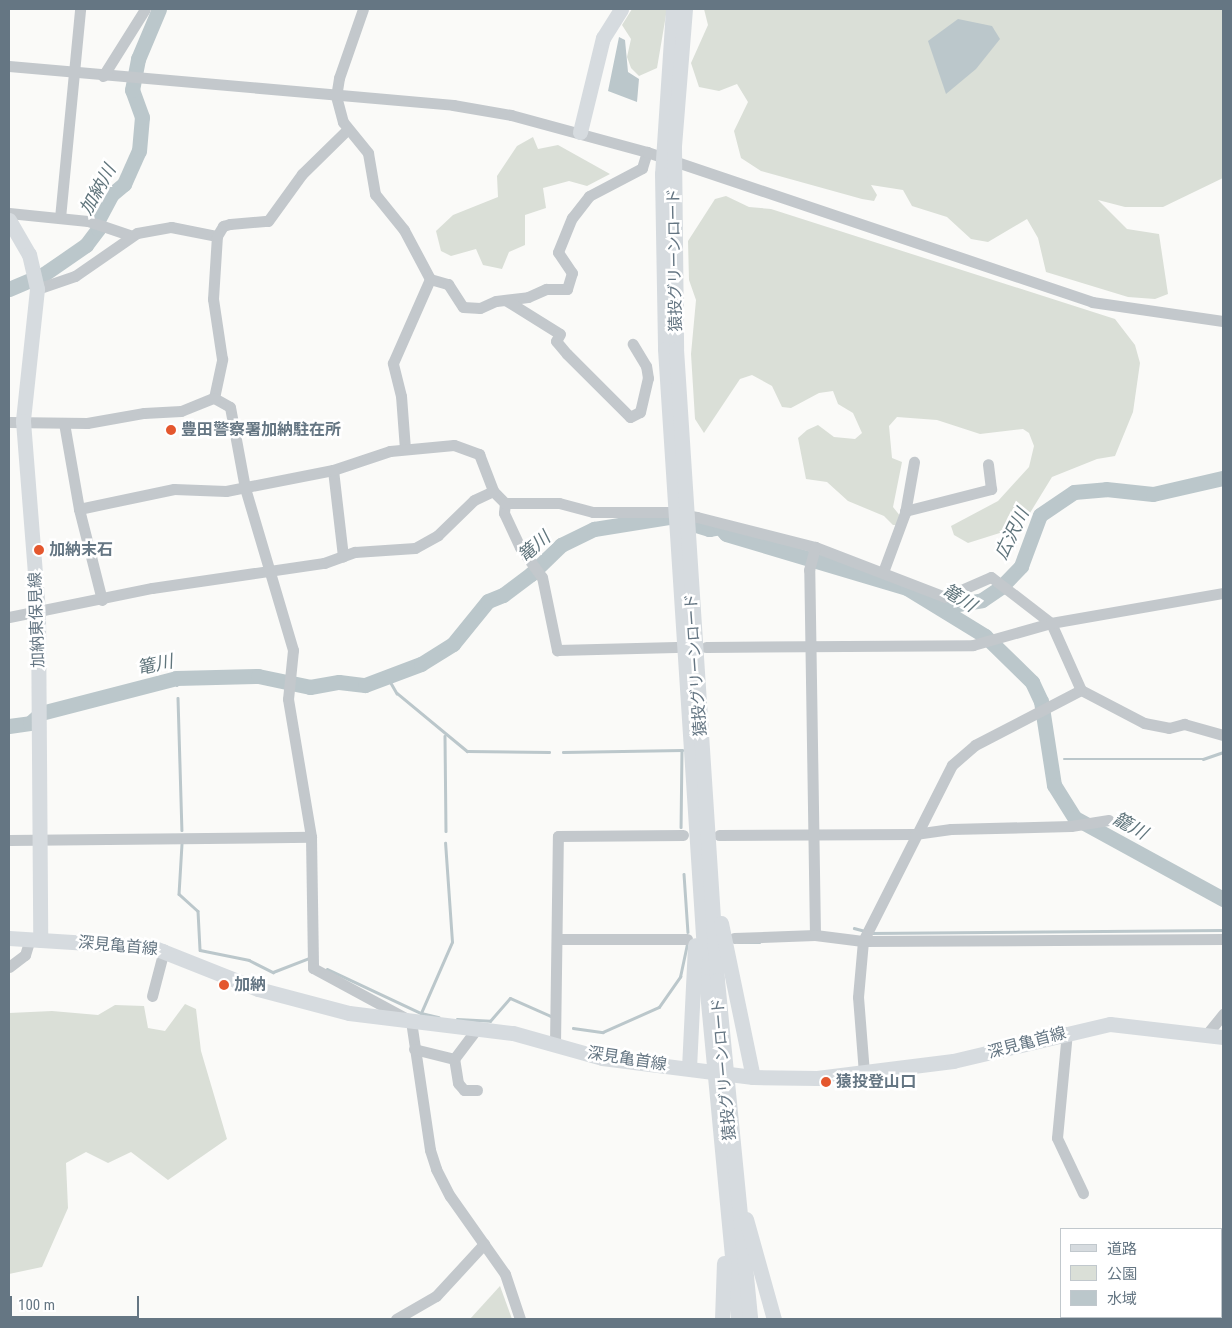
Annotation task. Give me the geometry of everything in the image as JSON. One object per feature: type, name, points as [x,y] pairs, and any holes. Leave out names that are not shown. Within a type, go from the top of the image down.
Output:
[{"type":"main road","points":[[580,132],[603,38],[621,9]]},
{"type":"main road","name":"猿投グリーンロード","points":[[673,9],[667,174],[674,283],[680,501],[693,788],[718,1061]]},
{"type":"main road","name":"猿投グリーンロード","points":[[668,145],[685,9]]},
{"type":"main road","name":"加納東保見線","points":[[9,220],[23,240],[33,267],[37,287],[16,421],[38,613],[40,840],[35,939]]},
{"type":"main road","name":"猿投グリーンロード","points":[[683,553],[708,850],[720,1094],[738,1319]]},
{"type":"main road","points":[[689,1068],[695,935],[693,788]]},
{"type":"main road","points":[[708,850],[753,1077]]},
{"type":"main road","name":"深見亀首線","points":[[9,938],[164,950],[230,979],[304,1003],[411,1021],[477,1028],[555,1044],[602,1058],[753,1077],[817,1078],[864,1073],[990,1054],[1067,1032],[1110,1024],[1223,1037]]},
{"type":"main road","points":[[720,1094],[723,1245],[722,1319]]},
{"type":"main road","points":[[720,1094],[745,1213],[774,1319]]},
{"type":"main road","name":"猿投グリーンロード","points":[[720,1094],[750,1319]]},
{"type":"street","points":[[60,218],[80,9]]},
{"type":"street","points":[[103,76],[145,9]]},
{"type":"street","points":[[363,9],[347,49],[336,96],[347,130],[368,153],[375,194],[404,230],[430,279],[448,284],[463,307],[470,310],[546,289],[567,289],[572,273],[558,252],[572,218],[594,192],[642,168],[647,152]]},
{"type":"street","points":[[9,66],[103,76],[453,105],[580,132],[647,152],[1092,302],[1223,321]]},
{"type":"street","points":[[214,398],[222,359],[213,299],[217,236],[223,226],[268,220],[302,174],[347,130]]},
{"type":"street","points":[[9,214],[93,222],[132,236]]},
{"type":"street","points":[[37,287],[74,276],[132,236],[171,227],[217,236]]},
{"type":"street","points":[[405,449],[401,396],[393,363],[430,279]]},
{"type":"street","points":[[508,301],[560,334],[556,341],[630,417],[640,412],[648,378],[646,366],[633,344]]},
{"type":"street","points":[[16,421],[64,423],[181,411],[214,398]]},
{"type":"street","points":[[214,398],[232,413],[245,488],[293,650],[290,694],[291,719],[311,837],[313,968],[411,1021],[430,1150],[450,1196],[510,1284],[520,1319]]},
{"type":"street","points":[[64,423],[79,509],[102,600]]},
{"type":"street","points":[[79,509],[174,488],[219,492],[245,488],[333,470],[405,449],[448,445],[475,451],[493,492],[505,503],[558,503],[594,512],[668,512],[815,548],[945,596],[992,579],[1051,623],[1081,690],[1144,723],[1169,728],[1184,724],[1223,735]]},
{"type":"street","points":[[883,572],[905,511],[914,462]]},
{"type":"street","points":[[905,511],[990,489],[988,464]]},
{"type":"street","points":[[333,470],[343,556]]},
{"type":"street","points":[[9,617],[270,571],[379,548],[415,548],[438,535],[474,500],[493,492]]},
{"type":"street","points":[[505,503],[504,513],[526,557],[538,571],[545,587],[557,650],[676,647]]},
{"type":"street","points":[[814,935],[809,570],[815,548]]},
{"type":"street","points":[[706,647],[981,644],[1051,623],[1223,593]]},
{"type":"street","points":[[864,1073],[858,997],[863,941],[915,834],[952,765],[975,745],[1051,708],[1081,690]]},
{"type":"street","points":[[719,835],[814,833],[915,834],[951,829],[1071,826],[1110,820]]},
{"type":"street","points":[[555,1044],[559,939],[558,836],[683,835]]},
{"type":"street","points":[[9,840],[311,837]]},
{"type":"street","points":[[734,938],[814,935],[863,941],[1223,939]]},
{"type":"street","points":[[9,967],[25,956],[35,939]]},
{"type":"street","points":[[559,939],[687,939]]},
{"type":"street","points":[[152,996],[164,950]]},
{"type":"street","points":[[1207,1034],[1223,1014]]},
{"type":"street","points":[[476,1090],[464,1090],[458,1083],[454,1059],[477,1028]]},
{"type":"street","points":[[1067,1032],[1057,1138],[1083,1193]]},
{"type":"street","points":[[414,1049],[454,1059]]},
{"type":"street","points":[[396,1319],[436,1296],[484,1244]]},
{"type":"green space","points":[[632,9],[667,9],[657,68],[639,76],[631,68],[627,57],[631,39],[622,25]]},
{"type":"green space","points":[[704,9],[1223,9],[1223,178],[1163,207],[1125,207],[1098,200],[1127,229],[1159,234],[1168,294],[1155,299],[1128,297],[1046,272],[1038,238],[1027,219],[988,242],[971,239],[947,217],[912,206],[903,190],[871,185],[877,195],[874,201],[862,199],[761,171],[741,158],[734,131],[748,102],[737,84],[719,91],[699,87],[691,63],[708,25]]},
{"type":"green space","points":[[533,137],[538,149],[558,145],[610,174],[587,186],[569,181],[543,188],[546,208],[525,215],[525,245],[509,252],[502,269],[483,265],[476,249],[451,256],[441,251],[436,231],[453,215],[498,197],[497,176],[517,146]]},
{"type":"green space","points":[[726,196],[749,207],[771,209],[1115,319],[1135,345],[1140,363],[1133,412],[1115,456],[1097,459],[1052,477],[1022,526],[968,543],[954,535],[951,526],[998,501],[1029,467],[1034,446],[1029,433],[1023,429],[980,434],[937,420],[897,417],[889,426],[892,458],[902,462],[893,507],[901,517],[900,525],[893,525],[884,516],[848,501],[827,482],[806,479],[798,438],[807,430],[818,425],[834,437],[855,439],[862,433],[853,413],[838,404],[833,391],[819,393],[791,408],[782,407],[772,386],[752,375],[740,379],[704,433],[695,419],[691,354],[696,300],[689,280],[688,241],[715,199]]},
{"type":"green space","points":[[185,1004],[196,1009],[201,1051],[227,1139],[168,1180],[131,1152],[108,1163],[86,1152],[66,1163],[68,1208],[42,1267],[9,1274],[9,1013],[52,1011],[98,1015],[115,1005],[144,1006],[148,1028],[165,1031]]},
{"type":"green space","points":[[500,1286],[512,1319],[470,1319]]},
{"type":"water","points":[[958,19],[992,26],[1000,39],[976,69],[946,94],[928,41]]},
{"type":"water","points":[[619,37],[625,40],[628,72],[639,79],[637,102],[608,91]]},
{"type":"waterway","name":"加納川","points":[[9,289],[44,274],[86,245],[98,229],[98,220],[112,194],[124,184],[139,151],[142,117],[132,90],[138,59],[159,9]]},
{"type":"waterway","name":"広沢川","points":[[935,602],[952,605],[982,600],[1001,587],[1021,566],[1040,515],[1074,492],[1106,489],[1153,494],[1223,478]]},
{"type":"waterway","name":"篭川","points":[[9,726],[30,723],[41,713],[176,678],[258,676],[310,687],[339,682],[365,685],[421,664],[453,644],[488,601],[503,595],[531,574],[561,545],[594,529],[670,517],[709,529],[720,527],[726,534],[907,588],[985,636],[1032,682],[1041,701],[1054,785],[1075,818],[1223,899]]},
{"type":"waterway","points":[[387,676],[397,693],[467,751],[549,752]]},
{"type":"waterway","name":"篭川","points":[[176,678],[177,685]]},
{"type":"waterway","points":[[178,698],[182,830]]},
{"type":"waterway","points":[[445,736],[446,831]]},
{"type":"waterway","points":[[563,752],[682,750],[681,827]]},
{"type":"waterway","points":[[1064,759],[1203,759],[1223,752]]},
{"type":"waterway","points":[[327,969],[421,1013],[452,942],[445,843]]},
{"type":"waterway","points":[[182,844],[179,894],[198,911],[200,950],[249,960],[273,972],[310,958]]},
{"type":"waterway","points":[[684,874],[688,932]]},
{"type":"waterway","points":[[854,928],[865,931]]},
{"type":"waterway","points":[[870,933],[1223,930]]},
{"type":"waterway","points":[[738,943],[760,943]]},
{"type":"waterway","points":[[573,1028],[603,1032],[659,1007],[680,977],[687,944]]},
{"type":"waterway","points":[[457,1019],[490,1021],[510,998],[551,1016]]},
{"type":"waterway","points":[[421,1013],[439,1017]]},
{"type":"place","name":"豊田警察署加納駐在所","points":[[171,430]]},
{"type":"place","name":"加納末石","points":[[39,550]]},
{"type":"place","name":"加納","points":[[224,985]]},
{"type":"place","name":"猿投登山口","points":[[826,1082]]},
{"type":"water label","name":"籠川","points":[[1130,826]]}]
